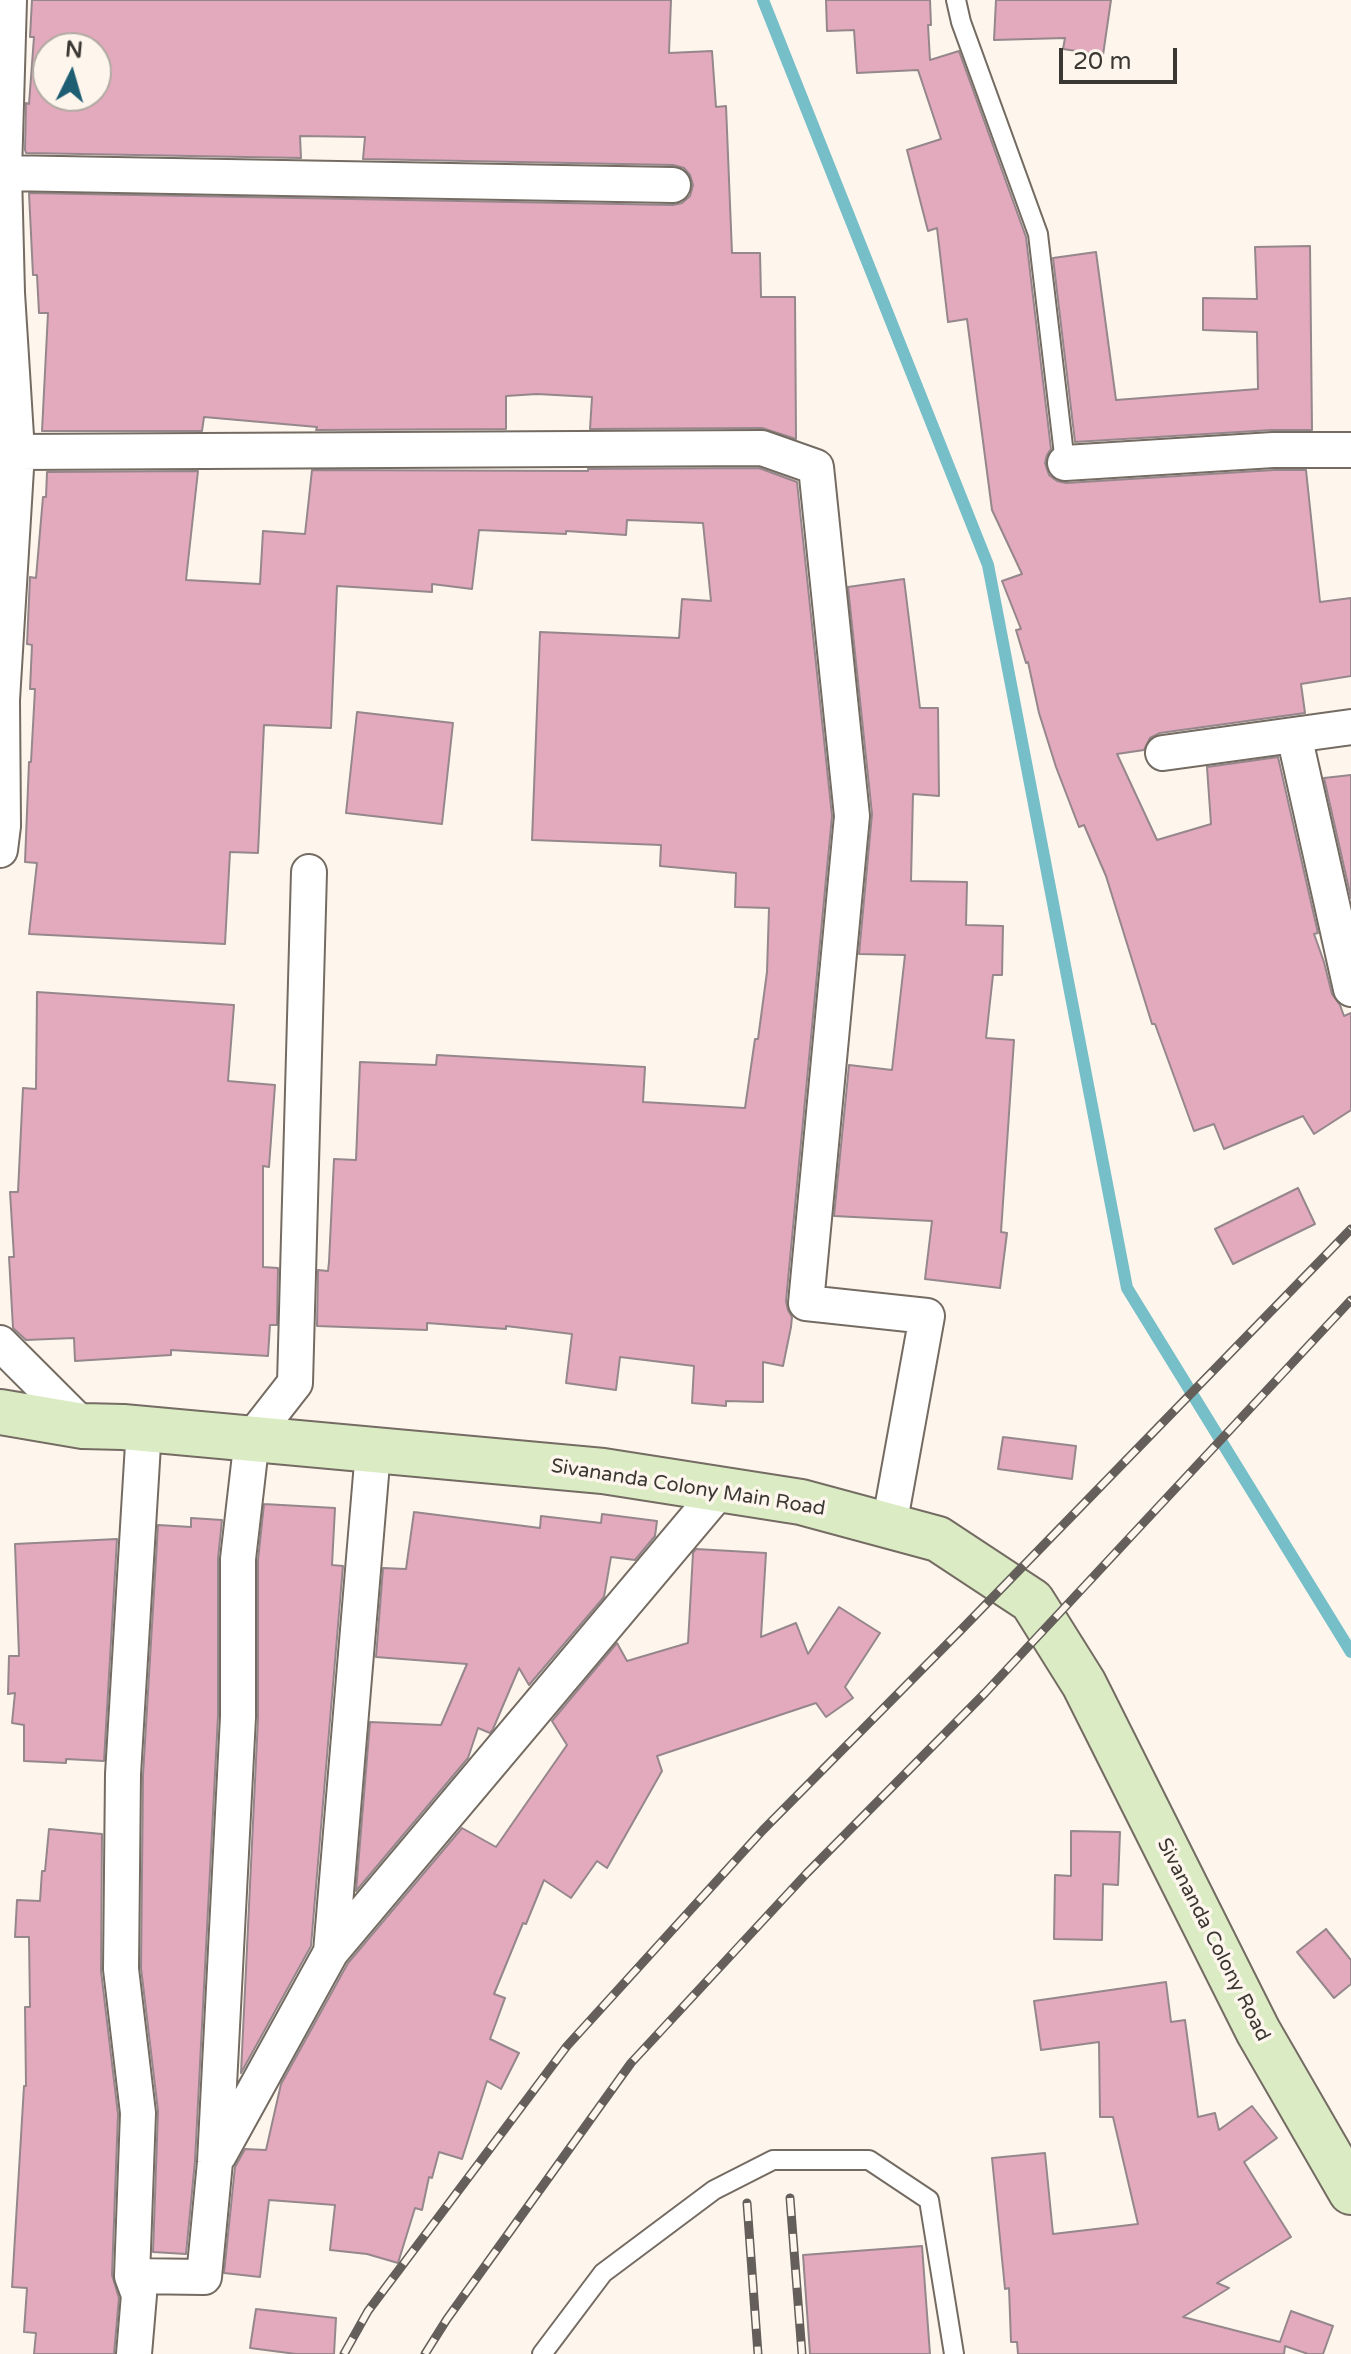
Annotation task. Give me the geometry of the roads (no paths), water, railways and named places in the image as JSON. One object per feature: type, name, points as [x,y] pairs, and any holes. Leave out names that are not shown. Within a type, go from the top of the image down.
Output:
[{"type":"main road","name":"Sivananda Colony Main Road","points":[[0,1412],[83,1426],[144,1428],[603,1471],[801,1502],[938,1539],[1032,1601],[1084,1684]]},
{"type":"main road","name":"Sivananda Colony Road","points":[[1084,1684],[1258,2031],[1351,2192]]},
{"type":"street","points":[[0,850],[3,826],[2,700],[17,452],[7,293],[4,173],[9,0]]},
{"type":"street","points":[[4,173],[673,185]]},
{"type":"street","points":[[17,452],[762,448],[816,467],[852,816],[806,1303],[927,1316],[889,1526]]},
{"type":"street","points":[[1065,463],[1273,450],[1351,450]]},
{"type":"street","points":[[1163,753],[1351,727]]},
{"type":"street","points":[[1294,735],[1346,948],[1351,989]]},
{"type":"street","points":[[132,2276],[204,2277],[215,2162],[238,1717],[238,1559],[252,1438],[295,1383],[309,872]]},
{"type":"street","points":[[0,1343],[83,1426]]},
{"type":"street","points":[[134,2354],[139,2295],[132,2276],[138,2113],[121,1969],[123,1774],[144,1428]]},
{"type":"street","points":[[331,1952],[373,1451]]},
{"type":"street","points":[[215,2162],[331,1952],[721,1489]]},
{"type":"lane","points":[[956,0],[961,22],[1038,234],[1065,463]]},
{"type":"lane","points":[[542,2354],[603,2273],[714,2190],[773,2160],[869,2160],[929,2200],[954,2354]]},
{"type":"waterway","points":[[763,0],[988,565],[1127,1288],[1351,1652]]},
{"type":"railway","points":[[344,2354],[368,2311],[567,2046],[763,1830],[1351,1229]]},
{"type":"railway","points":[[425,2354],[631,2063],[807,1873],[985,1693],[1351,1300]]},
{"type":"railway","points":[[790,2198],[802,2354]]},
{"type":"railway","points":[[747,2203],[758,2354]]}]
